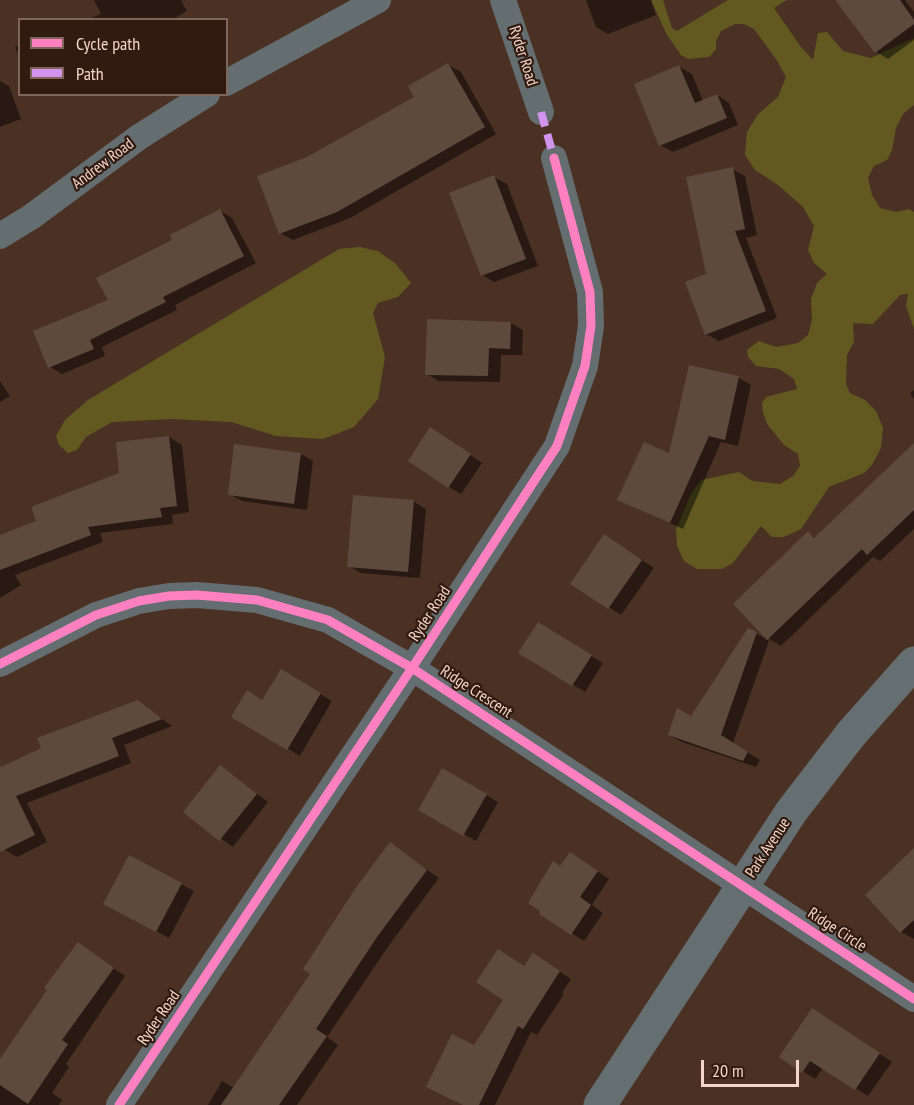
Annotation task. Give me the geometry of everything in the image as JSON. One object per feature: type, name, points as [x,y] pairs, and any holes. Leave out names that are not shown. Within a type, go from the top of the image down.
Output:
[{"type":"street","points":[[228,82],[378,0]]},
{"type":"street","name":"Ryder Road","points":[[503,0],[541,112]]},
{"type":"street","name":"Andrew Road","points":[[0,236],[31,217],[139,137],[204,96]]},
{"type":"street","name":"Ryder Road","points":[[119,1105],[412,668],[557,446],[585,366],[591,326],[590,292],[554,158]]},
{"type":"street","name":"Ridge Crescent","points":[[0,664],[50,636],[116,607],[169,596],[197,595],[257,600],[328,620],[412,668],[743,886]]},
{"type":"street","name":"Park Avenue","points":[[600,1105],[791,812],[851,734],[914,663]]},
{"type":"street","name":"Ridge Circle","points":[[743,886],[914,999]]},
{"type":"shaded area","points":[[651,0],[663,0],[672,28],[677,31],[728,0],[787,0],[774,8],[801,47],[813,60],[818,33],[827,32],[843,51],[871,58],[914,38],[914,105],[903,114],[896,128],[892,150],[887,160],[874,166],[868,178],[872,195],[880,208],[896,212],[909,209],[914,212],[914,329],[906,306],[908,294],[900,295],[873,324],[853,323],[854,342],[847,355],[846,384],[850,393],[865,400],[876,411],[883,428],[881,448],[872,465],[864,473],[829,487],[801,529],[784,537],[772,537],[761,526],[733,563],[722,569],[697,569],[684,561],[677,546],[676,529],[691,494],[701,480],[739,472],[752,481],[780,484],[793,476],[800,466],[798,454],[784,445],[767,424],[762,403],[766,397],[797,389],[794,379],[779,369],[756,366],[748,357],[747,350],[759,341],[776,347],[798,343],[808,335],[812,320],[811,299],[817,283],[827,274],[814,263],[808,250],[814,226],[803,207],[778,185],[755,170],[745,155],[747,132],[758,114],[778,97],[786,77],[776,59],[754,29],[744,24],[735,24],[721,31],[716,41],[716,49],[709,57],[688,59],[681,55],[667,35]]},
{"type":"shaded area","points":[[360,247],[378,251],[396,264],[411,283],[398,297],[378,303],[373,313],[385,357],[378,399],[354,427],[323,439],[276,436],[231,422],[172,419],[112,422],[86,437],[77,450],[68,453],[59,445],[56,436],[65,420],[88,400],[339,249]]},
{"type":"building","points":[[835,0],[900,0],[914,20],[914,24],[875,53]]},
{"type":"building","points":[[448,63],[485,127],[337,212],[279,234],[257,176],[307,157],[414,97],[408,86]]},
{"type":"building","points":[[679,65],[695,103],[717,94],[727,118],[659,146],[634,84]]},
{"type":"building","points":[[733,167],[745,229],[735,231],[766,311],[705,335],[685,282],[706,274],[686,177]]},
{"type":"building","points":[[494,175],[526,259],[481,276],[449,193]]},
{"type":"building","points":[[220,209],[244,256],[163,297],[166,302],[90,340],[94,349],[48,368],[33,331],[108,300],[96,278],[172,240],[170,235]]},
{"type":"building","points":[[427,319],[511,322],[510,349],[489,348],[488,376],[425,375]]},
{"type":"building","points":[[689,365],[739,376],[725,440],[709,436],[670,523],[617,500],[644,442],[669,453]]},
{"type":"building","points":[[430,427],[471,454],[448,488],[408,461]]},
{"type":"building","points":[[169,436],[177,506],[160,508],[162,517],[88,527],[91,535],[0,570],[0,535],[36,521],[31,507],[119,473],[116,442]]},
{"type":"building","points":[[914,443],[914,510],[867,555],[862,549],[767,640],[733,604],[808,531],[814,538]]},
{"type":"building","points":[[234,444],[301,453],[294,504],[228,495]]},
{"type":"building","points":[[353,495],[414,500],[408,572],[347,567]]},
{"type":"building","points":[[604,534],[642,560],[608,609],[570,584]]},
{"type":"building","points":[[538,622],[592,655],[572,686],[518,653]]},
{"type":"building","points":[[748,628],[757,632],[721,735],[748,752],[743,761],[668,735],[677,708],[691,716]]},
{"type":"building","points":[[281,669],[321,693],[287,750],[231,717],[247,690],[262,700]]},
{"type":"building","points":[[138,700],[162,719],[112,738],[119,756],[16,796],[35,835],[0,852],[0,764],[1,767],[41,748],[37,738]]},
{"type":"building","points":[[220,765],[257,794],[219,841],[183,812]]},
{"type":"building","points":[[442,768],[487,794],[463,836],[418,810]]},
{"type":"building","points":[[390,842],[427,870],[377,937],[316,1029],[327,1036],[279,1105],[221,1105],[310,974],[303,969],[355,889]]},
{"type":"building","points":[[914,848],[914,920],[900,933],[865,895]]},
{"type":"building","points":[[570,852],[598,871],[580,897],[591,905],[571,935],[539,914],[540,911],[528,903],[553,861],[560,866]]},
{"type":"building","points":[[129,855],[182,883],[156,932],[103,904]]},
{"type":"building","points":[[78,942],[114,968],[62,1040],[68,1044],[28,1104],[0,1085],[0,1059],[47,990],[44,988]]},
{"type":"building","points":[[498,949],[524,966],[533,953],[560,971],[523,1029],[518,1026],[479,1105],[463,1105],[426,1087],[452,1034],[474,1045],[503,1000],[476,982]]},
{"type":"building","points":[[812,1008],[880,1053],[855,1090],[810,1061],[802,1073],[779,1057]]},
{"type":"marked path","points":[[541,112],[554,158]]},
{"type":"cycle path","points":[[119,1105],[412,668],[557,446],[585,366],[591,326],[590,292],[554,158]]},
{"type":"cycle path","points":[[0,664],[96,615],[139,601],[169,596],[197,595],[257,600],[328,620],[412,668],[914,999]]}]
